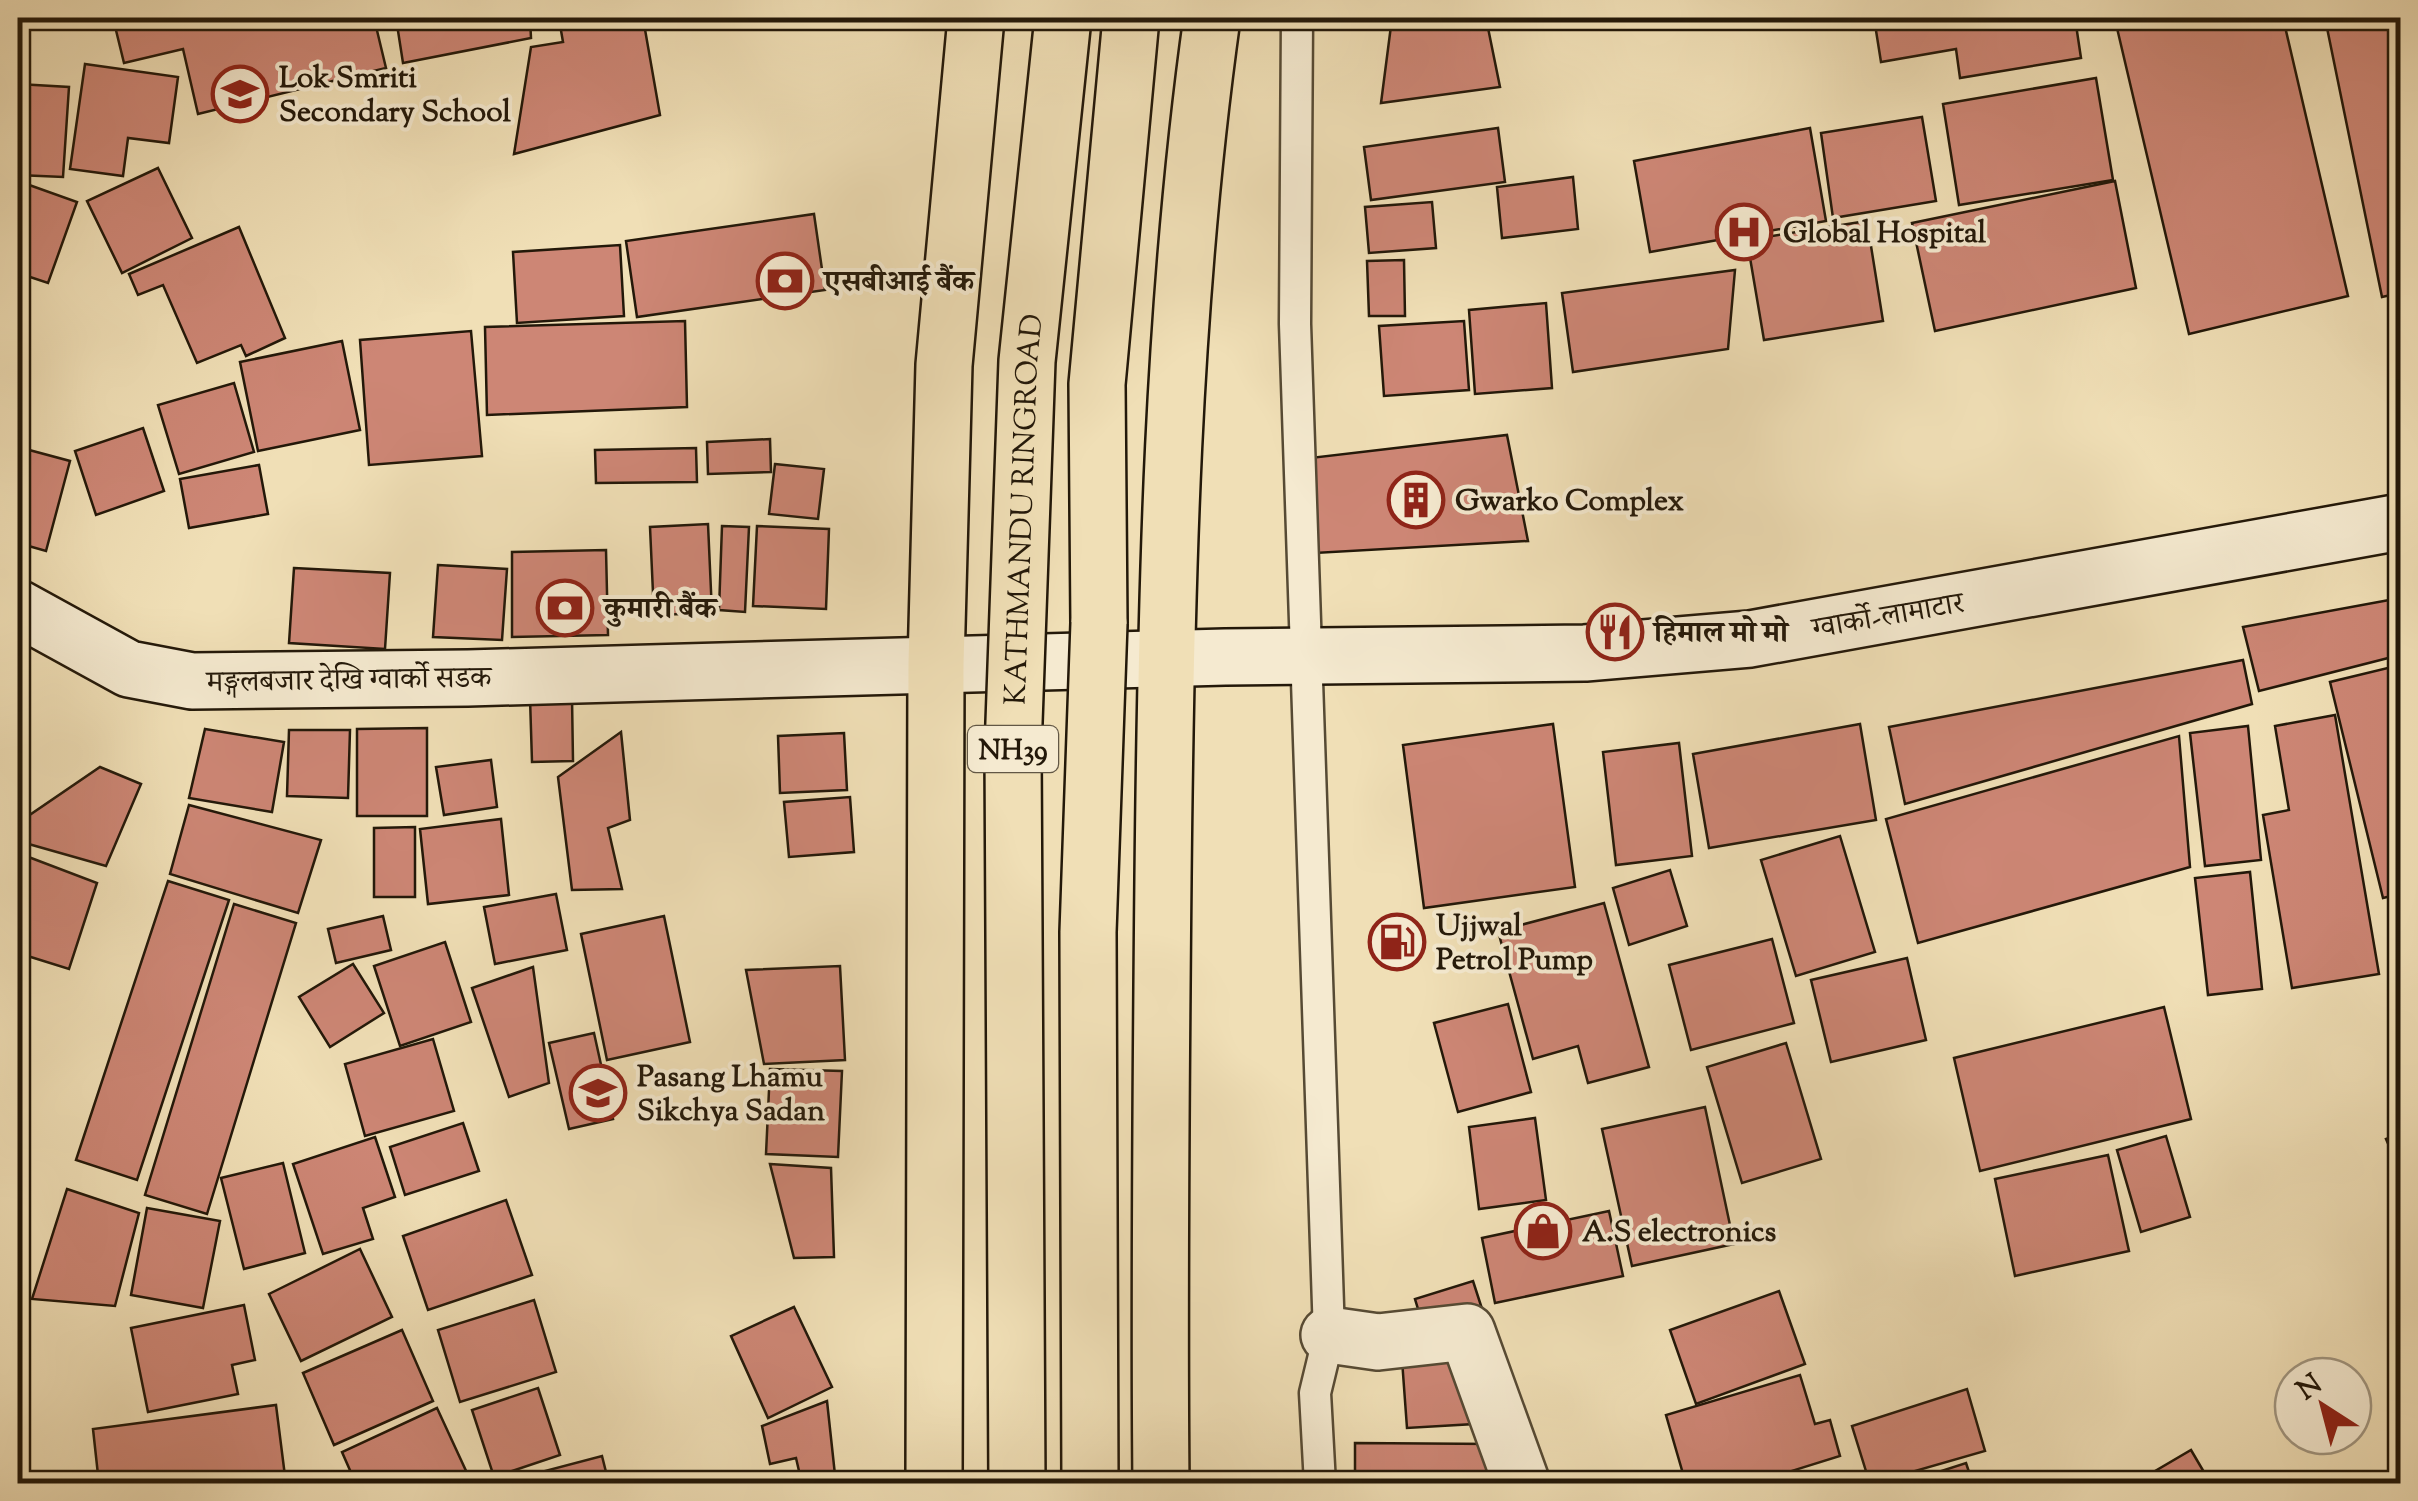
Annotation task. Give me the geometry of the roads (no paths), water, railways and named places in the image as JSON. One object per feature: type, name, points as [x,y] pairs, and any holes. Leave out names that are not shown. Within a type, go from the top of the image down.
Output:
[{"type":"main road","points":[[934,1484],[936,664],[944,365],[976,18]]},
{"type":"main road","name":"KATHMANDU RINGROAD","points":[[1017,1484],[1014,731],[1027,361],[1063,18]]},
{"type":"main road","name":"NH39","points":[[1090,1484],[1088,932],[1099,623],[1097,384],[1131,18]]},
{"type":"main road","points":[[1160,1484],[1166,658],[1180,298],[1212,18]]},
{"type":"main road","name":"ग्वार्को-लामाटार","points":[[936,664],[1585,653],[1750,639],[2399,526]]},
{"type":"main road","name":"मङ्गलबजार देखि ग्वार्को सडक","points":[[18,608],[129,669],[192,681],[936,664]]},
{"type":"main road","points":[[1329,1334],[1378,1342],[1467,1332],[1522,1484]]},
{"type":"lane","points":[[1297,18],[1295,324],[1329,1334],[1315,1393],[1320,1484]]},
{"type":"place","name":"Lok Smriti Secondary School","points":[[240,94]]},
{"type":"place","name":"Global Hospital","points":[[1744,232]]},
{"type":"place","name":"एसबीआई बैंक","points":[[785,281]]},
{"type":"place","name":"Gwarko Complex","points":[[1416,500]]},
{"type":"place","name":"कुमारी बैंक","points":[[565,608]]},
{"type":"place","name":"हिमाल मो मो","points":[[1615,632]]},
{"type":"place","name":"Ujjwal Petrol Pump","points":[[1397,942]]},
{"type":"place","name":"Pasang Lhamu Sikchya Sadan","points":[[598,1093]]},
{"type":"place","name":"A.S electronics","points":[[1543,1231]]}]
